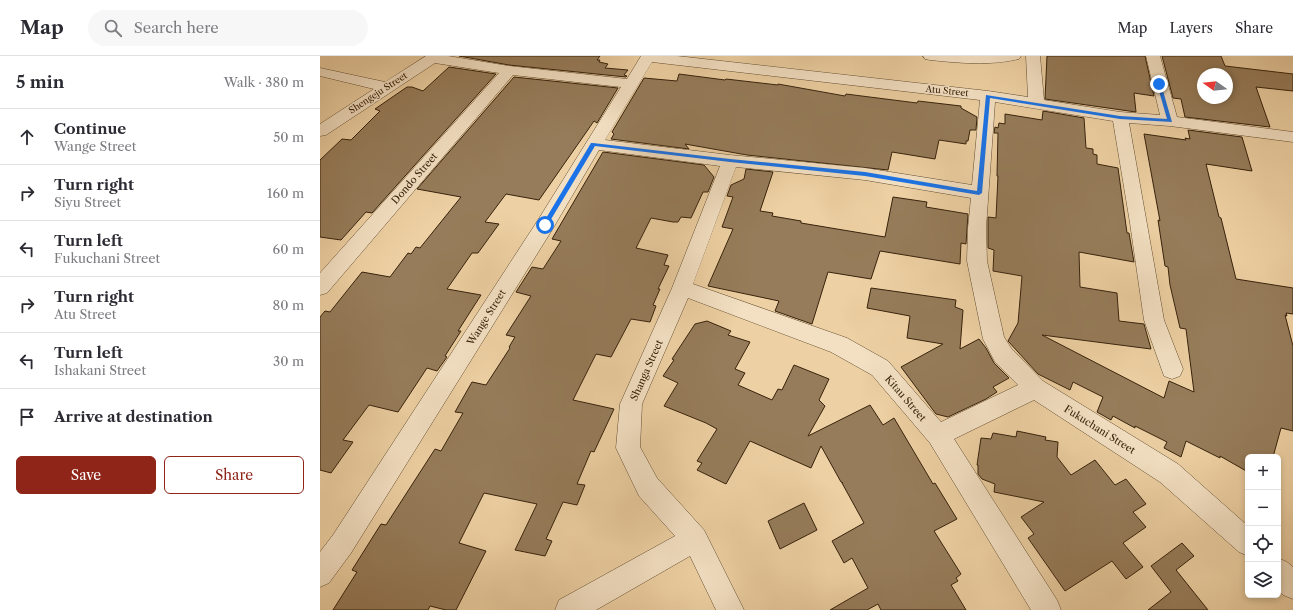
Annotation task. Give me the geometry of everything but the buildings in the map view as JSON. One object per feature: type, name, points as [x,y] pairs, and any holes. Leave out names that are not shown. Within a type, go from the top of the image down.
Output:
[{"type":"street","points":[[930,56],[960,59],[1005,58],[1014,56]]},
{"type":"street","points":[[1033,56],[1036,102]]},
{"type":"street","points":[[1153,56],[1159,84],[1170,121]]},
{"type":"street","points":[[435,57],[509,70],[632,84]]},
{"type":"street","name":"Shengeju Street","points":[[320,131],[386,87],[435,57]]},
{"type":"street","name":"Atu Street","points":[[648,57],[988,96],[1036,102],[1120,117],[1170,121],[1293,137]]},
{"type":"street","name":"Wange Street","points":[[320,574],[342,544],[545,225],[593,144],[648,57]]},
{"type":"street","name":"Dondo Street","points":[[320,287],[509,70]]},
{"type":"street","points":[[320,72],[386,87]]},
{"type":"street","points":[[593,144],[730,161],[865,174],[979,193],[988,96]]},
{"type":"street","points":[[1120,117],[1139,223],[1154,320],[1172,369]]},
{"type":"street","name":"Shanga Street","points":[[730,161],[682,288],[630,404],[628,448],[648,487],[695,539],[730,610]]},
{"type":"street","name":"Fukuchani Street","points":[[979,193],[977,261],[994,339],[1003,354],[1035,388],[1169,473],[1245,540]]},
{"type":"street","name":"Kitau Street","points":[[682,288],[839,345],[880,368],[938,435],[1047,610]]},
{"type":"street","points":[[938,435],[1035,388]]},
{"type":"street","points":[[569,610],[695,539]]},
{"type":"street","points":[[1281,574],[1293,585]]},
{"type":"route","points":[[545,225],[593,144],[730,161],[865,174],[979,193],[988,96],[1036,102],[1120,117],[1170,121],[1159,84]]}]
